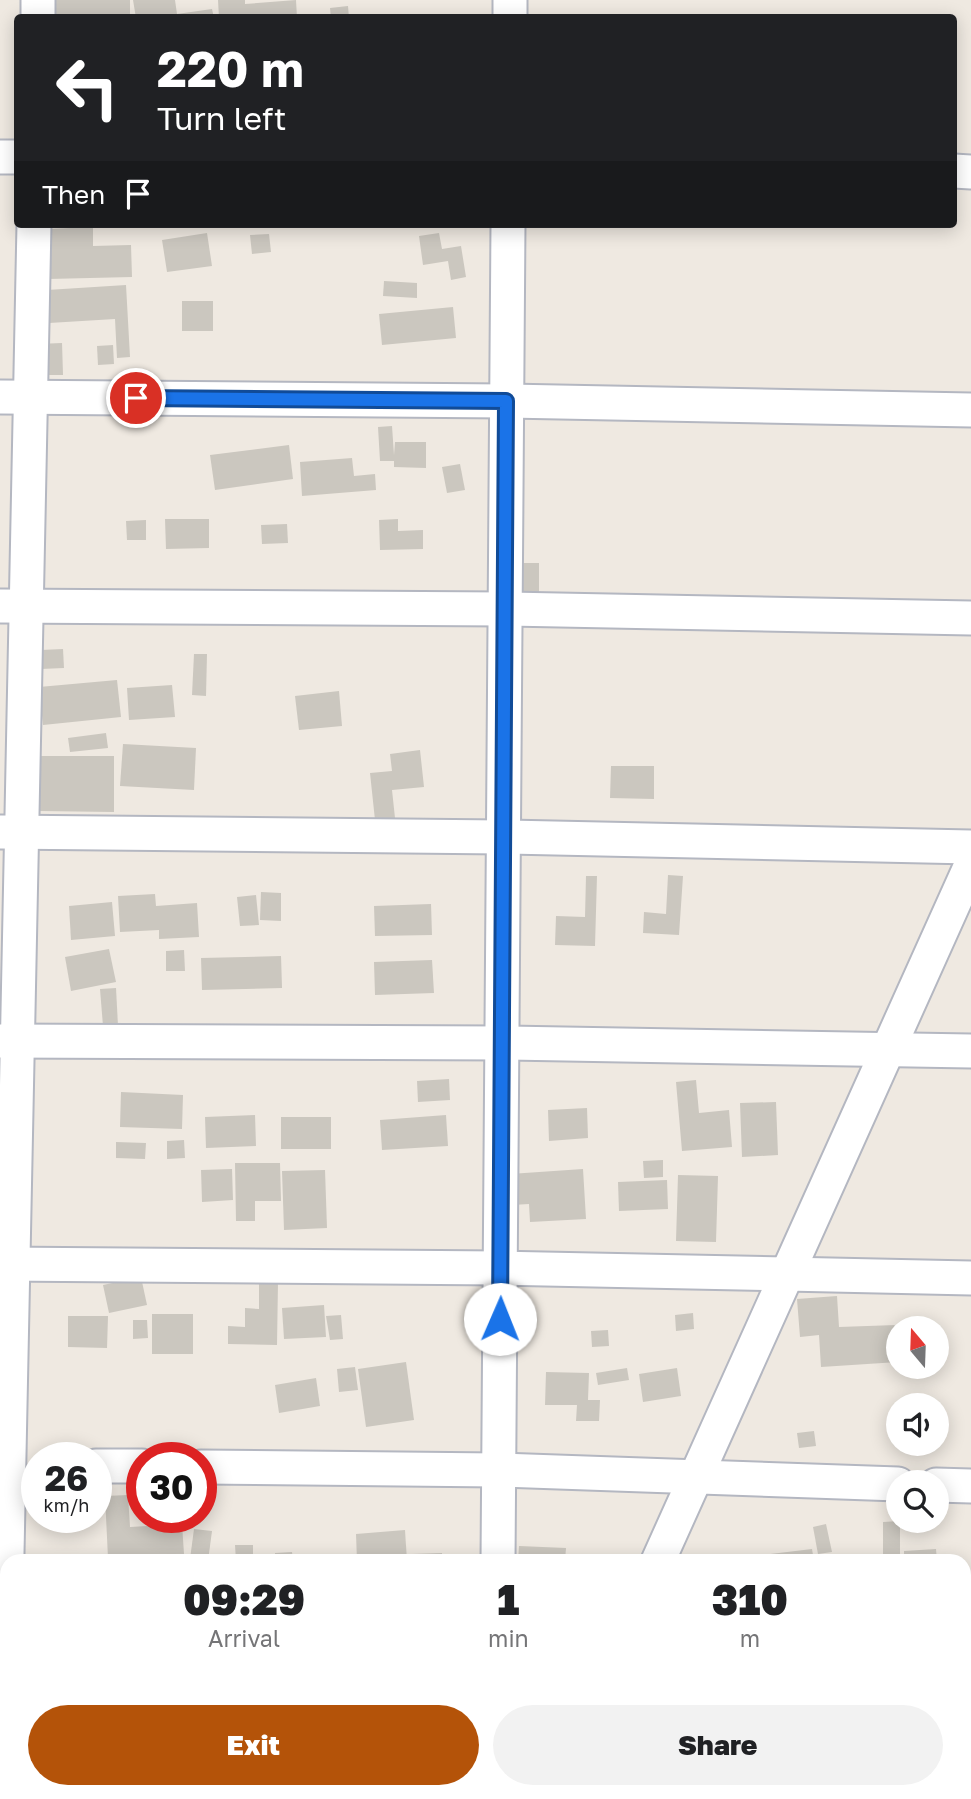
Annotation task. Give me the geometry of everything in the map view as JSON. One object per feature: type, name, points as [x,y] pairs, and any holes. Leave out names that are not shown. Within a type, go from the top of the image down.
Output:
[{"type":"street","points":[[11,1554],[15,1465],[6,1264],[15,397],[34,228]]},
{"type":"street","points":[[498,1554],[508,228]]},
{"type":"street","points":[[15,397],[506,401],[971,410]]},
{"type":"street","points":[[13,606],[505,609],[971,618]]},
{"type":"street","points":[[11,832],[503,837],[971,847]]},
{"type":"street","points":[[661,1554],[971,865]]},
{"type":"street","points":[[9,1041],[502,1043],[971,1051]]},
{"type":"street","points":[[6,1264],[500,1268],[971,1278]]},
{"type":"street","points":[[217,1467],[498,1470],[886,1484]]},
{"type":"street","points":[[949,1485],[971,1486]]},
{"type":"building","points":[[53,0],[130,0],[130,14],[53,14]]},
{"type":"building","points":[[133,0],[175,0],[177,14],[135,14]]},
{"type":"building","points":[[218,0],[245,0],[245,4],[296,0],[297,14],[219,14]]},
{"type":"building","points":[[348,6],[349,14],[331,14],[330,8]]},
{"type":"building","points":[[212,9],[213,14],[177,14]]},
{"type":"building","points":[[93,228],[93,246],[131,245],[132,277],[48,279],[47,229]]},
{"type":"building","points":[[207,233],[212,266],[167,272],[162,240]]},
{"type":"building","points":[[439,233],[442,249],[461,246],[466,277],[451,280],[448,261],[423,265],[419,236]]},
{"type":"building","points":[[269,234],[271,252],[252,254],[250,235]]},
{"type":"building","points":[[384,281],[417,283],[417,298],[383,296]]},
{"type":"building","points":[[126,285],[130,357],[117,358],[115,319],[49,323],[47,290]]},
{"type":"building","points":[[182,301],[213,301],[213,331],[182,331]]},
{"type":"building","points":[[453,307],[456,338],[382,345],[379,314]]},
{"type":"building","points":[[62,343],[63,375],[38,375],[37,344]]},
{"type":"building","points":[[113,345],[114,364],[98,365],[97,346]]},
{"type":"building","points":[[392,426],[394,455],[395,442],[426,442],[426,468],[394,467],[394,461],[380,461],[378,427]]},
{"type":"building","points":[[289,445],[293,479],[215,490],[210,455]]},
{"type":"building","points":[[352,458],[354,476],[375,474],[376,490],[302,496],[300,462]]},
{"type":"building","points":[[460,464],[465,490],[447,493],[442,467]]},
{"type":"building","points":[[165,519],[209,519],[209,548],[166,549]]},
{"type":"building","points":[[398,519],[398,531],[423,530],[423,549],[380,550],[379,520]]},
{"type":"building","points":[[146,520],[146,540],[127,540],[126,521]]},
{"type":"building","points":[[287,524],[288,543],[262,544],[261,525]]},
{"type":"building","points":[[513,563],[539,563],[539,593],[514,593]]},
{"type":"building","points":[[63,649],[64,668],[41,669],[41,650]]},
{"type":"building","points":[[194,654],[207,654],[206,696],[192,695]]},
{"type":"building","points":[[117,680],[121,717],[43,725],[39,687]]},
{"type":"building","points":[[172,685],[175,717],[129,720],[127,688]]},
{"type":"building","points":[[339,691],[342,726],[299,730],[295,696]]},
{"type":"building","points":[[106,733],[108,748],[70,752],[68,738]]},
{"type":"building","points":[[123,744],[196,748],[194,790],[120,786]]},
{"type":"building","points":[[420,750],[424,787],[392,790],[395,818],[375,820],[370,773],[392,771],[390,754]]},
{"type":"building","points":[[39,756],[114,756],[114,812],[39,811]]},
{"type":"building","points":[[611,766],[654,766],[654,799],[610,798]]},
{"type":"building","points":[[668,875],[683,876],[679,935],[643,933],[644,912],[666,914]]},
{"type":"building","points":[[586,876],[597,876],[595,946],[555,945],[556,916],[585,917]]},
{"type":"building","points":[[261,892],[281,893],[281,921],[260,920]]},
{"type":"building","points":[[155,894],[156,906],[197,903],[199,937],[159,939],[159,930],[120,932],[118,896]]},
{"type":"building","points":[[256,895],[259,925],[240,926],[237,897]]},
{"type":"building","points":[[112,902],[115,936],[71,940],[69,906]]},
{"type":"building","points":[[431,904],[432,935],[375,936],[374,906]]},
{"type":"building","points":[[109,949],[116,982],[71,991],[65,957]]},
{"type":"building","points":[[184,950],[185,971],[166,971],[166,951]]},
{"type":"building","points":[[281,956],[282,988],[202,990],[201,958]]},
{"type":"building","points":[[432,960],[434,993],[375,995],[374,962]]},
{"type":"building","points":[[116,988],[118,1026],[103,1026],[100,989]]},
{"type":"building","points":[[449,1079],[450,1100],[418,1102],[417,1081]]},
{"type":"building","points":[[696,1080],[699,1113],[729,1110],[732,1147],[682,1151],[676,1082]]},
{"type":"building","points":[[121,1092],[183,1095],[182,1129],[120,1127]]},
{"type":"building","points":[[776,1102],[778,1155],[742,1157],[740,1103]]},
{"type":"building","points":[[587,1108],[588,1138],[549,1141],[548,1110]]},
{"type":"building","points":[[255,1115],[256,1146],[206,1148],[205,1117]]},
{"type":"building","points":[[446,1115],[448,1146],[382,1150],[380,1120]]},
{"type":"building","points":[[281,1117],[331,1117],[331,1149],[281,1149]]},
{"type":"building","points":[[184,1140],[185,1158],[167,1159],[167,1141]]},
{"type":"building","points":[[116,1142],[146,1143],[145,1159],[116,1158]]},
{"type":"building","points":[[663,1160],[663,1177],[644,1178],[643,1161]]},
{"type":"building","points":[[235,1163],[280,1163],[281,1201],[255,1201],[255,1221],[236,1221]]},
{"type":"building","points":[[232,1169],[233,1200],[202,1202],[201,1170]]},
{"type":"building","points":[[583,1169],[586,1219],[530,1222],[529,1204],[512,1205],[510,1174]]},
{"type":"building","points":[[325,1170],[327,1228],[284,1230],[282,1171]]},
{"type":"building","points":[[678,1175],[718,1176],[716,1242],[676,1241]]},
{"type":"building","points":[[667,1180],[668,1209],[619,1211],[618,1182]]},
{"type":"building","points":[[141,1277],[147,1305],[109,1313],[103,1285]]},
{"type":"building","points":[[259,1282],[278,1282],[277,1345],[228,1344],[228,1326],[245,1327],[245,1308],[259,1309]]},
{"type":"building","points":[[837,1296],[839,1327],[886,1325],[886,1363],[821,1367],[819,1335],[800,1337],[797,1299]]},
{"type":"building","points":[[324,1305],[326,1337],[284,1339],[282,1308]]},
{"type":"building","points":[[693,1313],[694,1329],[676,1331],[675,1315]]},
{"type":"building","points":[[152,1314],[193,1314],[193,1354],[152,1354]]},
{"type":"building","points":[[341,1315],[343,1339],[330,1340],[326,1316]]},
{"type":"building","points":[[68,1316],[108,1316],[107,1348],[68,1347]]},
{"type":"building","points":[[133,1320],[147,1320],[148,1338],[133,1339]]},
{"type":"building","points":[[608,1330],[609,1346],[592,1347],[591,1331]]},
{"type":"building","points":[[406,1362],[414,1420],[366,1427],[358,1369]]},
{"type":"building","points":[[355,1367],[358,1390],[339,1392],[337,1369]]},
{"type":"building","points":[[627,1368],[629,1380],[598,1385],[596,1373]]},
{"type":"building","points":[[677,1368],[681,1396],[643,1402],[639,1374]]},
{"type":"building","points":[[546,1372],[589,1373],[588,1400],[600,1400],[599,1421],[576,1421],[577,1405],[545,1405]]},
{"type":"building","points":[[316,1378],[320,1406],[279,1413],[275,1385]]},
{"type":"building","points":[[814,1431],[816,1446],[799,1448],[797,1433]]},
{"type":"building","points":[[126,1495],[126,1533],[183,1533],[184,1554],[108,1554],[107,1533],[112,1533],[112,1496]]},
{"type":"building","points":[[883,1522],[886,1522],[886,1533],[900,1533],[900,1554],[883,1554]]},
{"type":"building","points":[[826,1524],[832,1552],[818,1554],[813,1527]]},
{"type":"building","points":[[405,1530],[407,1554],[357,1554],[356,1534]]},
{"type":"building","points":[[193,1533],[212,1533],[209,1554],[191,1554]]},
{"type":"building","points":[[235,1545],[253,1545],[253,1554],[236,1554]]},
{"type":"building","points":[[519,1546],[566,1548],[566,1554],[518,1554]]},
{"type":"building","points":[[812,1549],[813,1554],[770,1554]]},
{"type":"building","points":[[936,1549],[936,1554],[904,1554],[904,1551]]},
{"type":"route","points":[[136,398],[506,401],[500,1319]]}]
